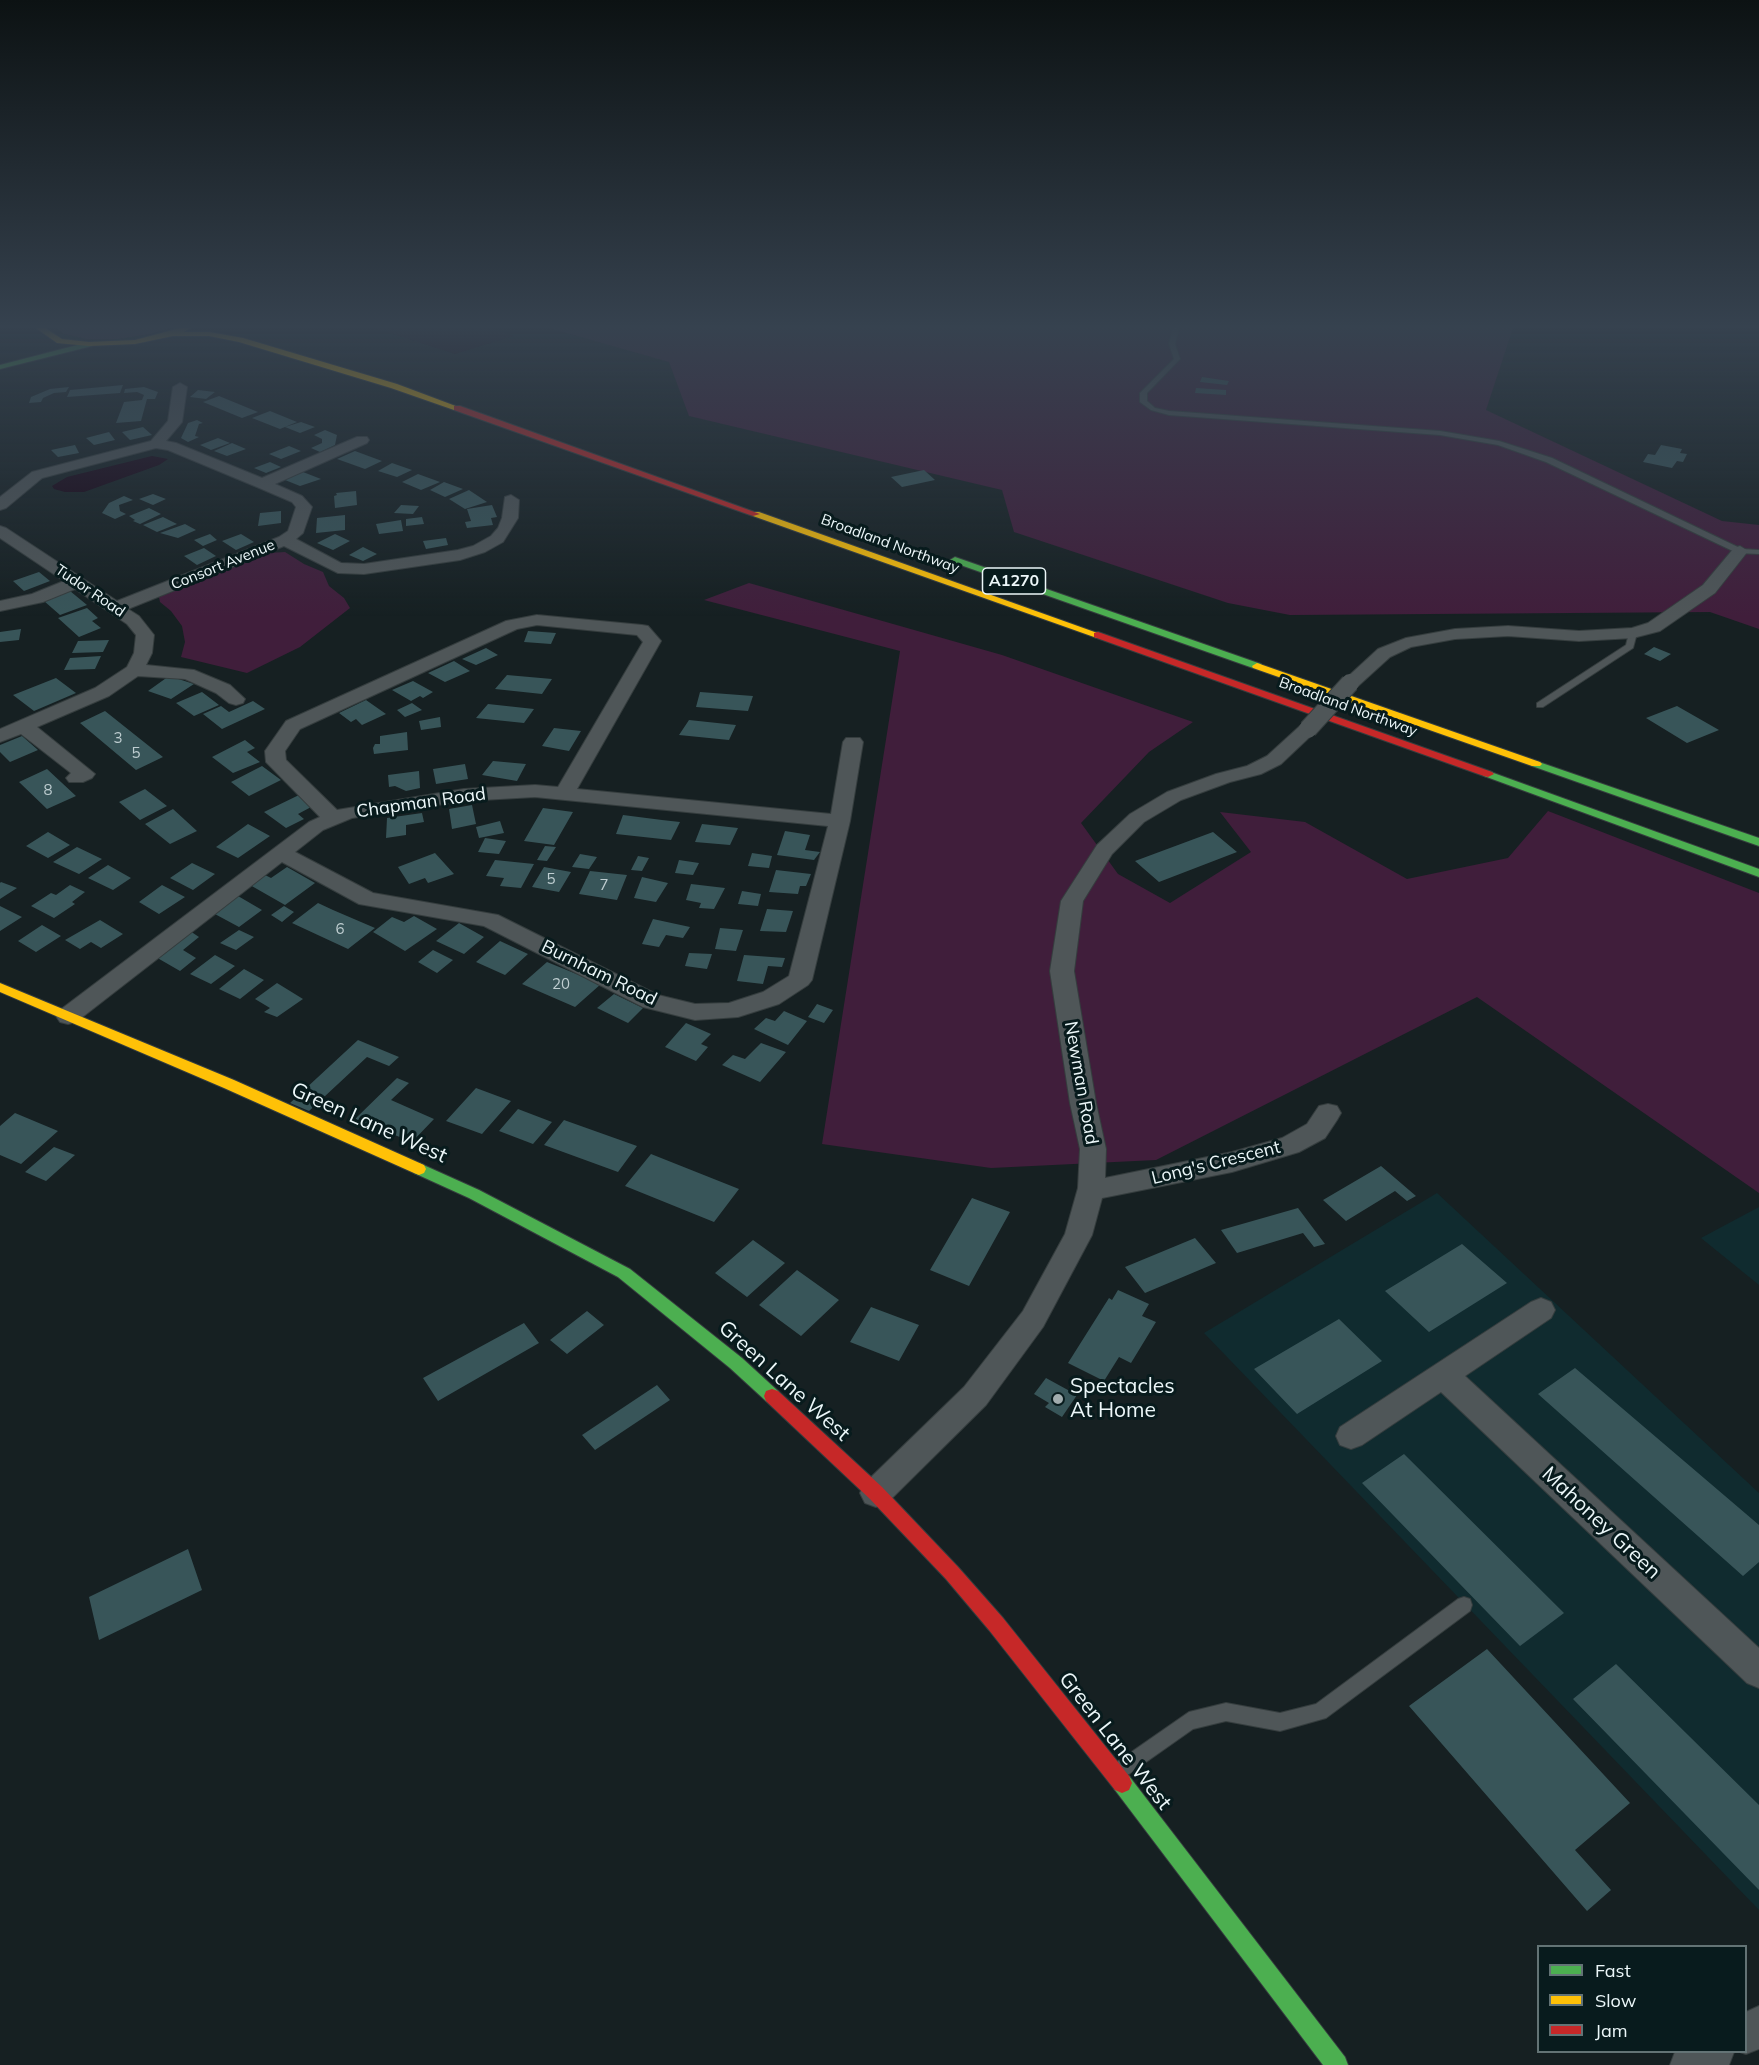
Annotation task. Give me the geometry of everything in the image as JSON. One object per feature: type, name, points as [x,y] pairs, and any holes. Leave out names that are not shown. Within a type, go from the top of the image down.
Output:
[{"type":"main road","name":"Broadland Northway","points":[[502,424],[1597,812],[1759,873]]},
{"type":"main road","name":"Broadland Northway","points":[[944,557],[1759,842]]},
{"type":"main road","name":"Green Lane West","points":[[0,987],[229,1083],[474,1194],[624,1273],[736,1363],[876,1493],[996,1624],[1115,1774],[1337,2065]]},
{"type":"street","points":[[156,444],[173,424]]},
{"type":"street","points":[[262,484],[362,440]]},
{"type":"street","name":"Consort Avenue","points":[[0,505],[37,475],[156,444],[171,446],[262,484],[297,499],[304,507],[295,533],[285,540],[115,608]]},
{"type":"street","points":[[285,540],[338,567],[364,569],[460,555],[479,549],[497,539],[510,518],[511,500]]},
{"type":"street","name":"Tudor Road","points":[[0,531],[133,620],[145,635],[143,653],[134,670]]},
{"type":"street","name":"Newman Road","points":[[876,1493],[975,1396],[1033,1319],[1078,1235],[1091,1188],[1093,1149],[1083,1103],[1062,971],[1072,901],[1104,850],[1137,818],[1174,796],[1223,778],[1254,770],[1274,760],[1384,652],[1406,643],[1455,634],[1508,631],[1579,636],[1633,633],[1654,627],[1709,589],[1740,551]]},
{"type":"street","points":[[0,606],[37,598],[76,582]]},
{"type":"street","points":[[334,819],[276,762],[275,751],[294,725],[512,625],[537,620],[642,630],[652,641],[564,794]]},
{"type":"street","points":[[0,736],[102,692],[134,670],[188,674],[214,684],[237,699]]},
{"type":"street","points":[[23,726],[85,774],[76,778]]},
{"type":"street","name":"Burnham Road","points":[[281,853],[367,899],[490,920],[651,1000],[695,1012],[730,1011],[771,998],[800,980],[840,821],[853,742]]},
{"type":"street","name":"Chapman Road","points":[[68,1016],[316,826],[347,813],[464,795],[535,791],[840,821]]},
{"type":"street","name":"Long's Crescent","points":[[1091,1188],[1107,1188],[1232,1162],[1290,1145],[1316,1131],[1328,1113]]},
{"type":"street","points":[[1351,1436],[1541,1310]]},
{"type":"street","name":"Mahoney Green","points":[[1443,1375],[1759,1671]]},
{"type":"street","points":[[1690,2065],[1712,2053]]},
{"type":"lane","points":[[1323,424],[1440,433],[1499,443],[1549,459],[1740,551],[1759,552]]},
{"type":"lane","points":[[1540,705],[1629,646],[1633,633]]},
{"type":"lane","points":[[1115,1774],[1189,1721],[1226,1712],[1280,1722],[1320,1712],[1464,1605]]},
{"type":"shaded area","points":[[724,424],[1517,424],[1722,521],[1759,525],[1759,629],[1710,612],[1290,615],[1228,603],[1014,532],[1002,490]]},
{"type":"shaded area","points":[[152,456],[168,459],[159,465],[84,492],[65,492],[54,489],[52,486],[67,477]]},
{"type":"shaded area","points":[[285,552],[323,572],[329,586],[344,598],[350,608],[300,647],[247,673],[181,657],[185,642],[182,626],[171,611],[160,602],[159,597],[269,553]]},
{"type":"shaded area","points":[[749,583],[1002,655],[1193,722],[1149,752],[1081,823],[1118,874],[1170,903],[1251,852],[1220,812],[1305,822],[1407,879],[1508,858],[1548,811],[1759,893],[1759,1193],[1477,997],[1156,1160],[991,1168],[822,1144],[900,651],[704,600]]},
{"type":"shaded area","points":[[1437,1193],[1759,1493],[1759,1910],[1204,1333]]},
{"type":"shaded area","points":[[1759,1207],[1759,1285],[1701,1238]]},
{"type":"building","points":[[187,424],[199,424],[195,436],[199,437],[188,442],[181,438]]},
{"type":"building","points":[[268,424],[291,424],[280,429]]},
{"type":"building","points":[[308,424],[315,427],[300,433],[285,427]]},
{"type":"building","points":[[143,427],[152,435],[130,440],[122,432]]},
{"type":"building","points":[[325,430],[337,435],[335,445],[320,452],[311,448],[322,443],[322,439],[314,435]]},
{"type":"building","points":[[109,432],[115,440],[94,445],[86,438]]},
{"type":"building","points":[[218,438],[230,443],[211,450],[200,445]]},
{"type":"building","points":[[232,443],[246,449],[227,456],[214,451]]},
{"type":"building","points":[[75,445],[79,453],[58,457],[51,450]]},
{"type":"building","points":[[1661,445],[1682,449],[1680,453],[1687,454],[1683,462],[1677,461],[1672,468],[1643,462],[1648,454],[1655,455]]},
{"type":"building","points":[[289,446],[301,451],[281,459],[269,454]]},
{"type":"building","points":[[355,451],[382,461],[365,469],[337,459]]},
{"type":"building","points":[[270,462],[281,467],[266,473],[254,468]]},
{"type":"building","points":[[392,463],[412,470],[397,477],[378,471]]},
{"type":"building","points":[[924,470],[935,480],[902,487],[891,477]]},
{"type":"building","points":[[303,472],[321,479],[300,486],[285,480]]},
{"type":"building","points":[[418,474],[440,482],[421,490],[402,482]]},
{"type":"building","points":[[444,482],[463,489],[445,497],[430,490]]},
{"type":"building","points":[[469,490],[487,502],[465,509],[449,499]]},
{"type":"building","points":[[356,491],[357,505],[335,508],[336,493]]},
{"type":"building","points":[[153,494],[166,499],[153,505],[139,499]]},
{"type":"building","points":[[124,496],[133,500],[119,505],[120,511],[126,514],[115,519],[102,513],[109,503]]},
{"type":"building","points":[[401,505],[419,506],[413,514],[394,513]]},
{"type":"building","points":[[492,505],[497,517],[491,518],[493,525],[467,528],[465,522],[471,521],[467,509]]},
{"type":"building","points":[[149,508],[161,514],[140,524],[129,516]]},
{"type":"building","points":[[281,511],[281,523],[258,526],[260,513]]},
{"type":"building","points":[[345,515],[345,530],[316,533],[317,518]]},
{"type":"building","points":[[163,517],[177,524],[157,532],[143,525]]},
{"type":"building","points":[[422,517],[424,524],[406,526],[406,519]]},
{"type":"building","points":[[401,520],[403,531],[379,534],[376,524]]},
{"type":"building","points":[[185,524],[196,530],[178,538],[160,533]]},
{"type":"building","points":[[210,534],[217,540],[203,546],[194,540]]},
{"type":"building","points":[[241,534],[254,542],[236,550],[222,541]]},
{"type":"building","points":[[335,534],[350,541],[333,550],[317,543]]},
{"type":"building","points":[[446,538],[448,545],[426,549],[423,541]]},
{"type":"building","points":[[363,547],[377,554],[363,561],[349,555]]},
{"type":"building","points":[[204,548],[216,556],[197,565],[184,556]]},
{"type":"building","points":[[39,572],[50,581],[24,591],[13,581]]},
{"type":"building","points":[[70,591],[87,605],[60,615],[44,601]]},
{"type":"building","points":[[87,608],[98,618],[92,621],[101,628],[79,637],[58,618]]},
{"type":"building","points":[[21,629],[19,640],[0,642],[0,632]]},
{"type":"building","points":[[528,631],[556,633],[551,644],[524,642]]},
{"type":"building","points":[[109,640],[103,652],[72,653],[78,641]]},
{"type":"building","points":[[1654,647],[1671,654],[1660,661],[1644,654]]},
{"type":"building","points":[[486,648],[498,655],[476,665],[462,659]]},
{"type":"building","points":[[101,656],[95,669],[64,670],[70,658]]},
{"type":"building","points":[[454,661],[470,671],[445,682],[428,673]]},
{"type":"building","points":[[507,675],[552,679],[542,694],[495,689]]},
{"type":"building","points":[[169,676],[194,684],[171,699],[148,691]]},
{"type":"building","points":[[56,678],[76,693],[34,711],[13,695]]},
{"type":"building","points":[[413,681],[433,692],[411,701],[392,690]]},
{"type":"building","points":[[202,692],[219,705],[194,716],[176,703]]},
{"type":"building","points":[[700,692],[753,696],[748,711],[696,707]]},
{"type":"building","points":[[366,700],[386,714],[362,725],[356,719],[351,722],[339,713]]},
{"type":"building","points":[[253,701],[265,709],[222,729],[203,714],[221,706],[229,712]]},
{"type":"building","points":[[412,703],[422,710],[405,717],[397,710]]},
{"type":"building","points":[[488,704],[534,709],[524,723],[476,718]]},
{"type":"building","points":[[1677,706],[1719,730],[1687,743],[1646,718]]},
{"type":"building","points":[[105,711],[163,757],[136,770],[80,723]]},
{"type":"building","points":[[440,717],[441,727],[421,730],[419,721]]},
{"type":"building","points":[[689,720],[736,725],[729,740],[679,735]]},
{"type":"building","points":[[554,728],[581,731],[569,751],[542,746]]},
{"type":"building","points":[[407,732],[408,750],[374,754],[373,748],[375,744],[380,744],[380,736]]},
{"type":"building","points":[[22,736],[38,750],[10,762],[0,752],[0,745]]},
{"type":"building","points":[[245,740],[255,748],[247,752],[260,762],[233,773],[212,757]]},
{"type":"building","points":[[493,761],[526,764],[517,781],[482,775]]},
{"type":"building","points":[[465,764],[468,779],[436,784],[433,769]]},
{"type":"building","points":[[262,766],[281,780],[249,796],[231,782]]},
{"type":"building","points":[[47,769],[76,796],[47,809],[19,782]]},
{"type":"building","points":[[419,771],[420,788],[406,791],[395,786],[389,787],[388,775]]},
{"type":"building","points":[[145,789],[167,806],[140,820],[119,802]]},
{"type":"building","points":[[299,795],[313,806],[298,814],[304,819],[286,828],[264,812]]},
{"type":"building","points":[[472,805],[476,824],[452,829],[449,809]]},
{"type":"building","points":[[543,808],[573,812],[554,845],[524,841]]},
{"type":"building","points":[[173,809],[197,831],[170,844],[145,824]]},
{"type":"building","points":[[422,813],[424,822],[406,825],[406,835],[386,838],[387,818]]},
{"type":"building","points":[[623,815],[680,822],[671,840],[616,834]]},
{"type":"building","points":[[500,821],[504,833],[479,838],[476,827]]},
{"type":"building","points":[[248,824],[270,836],[238,858],[216,847]]},
{"type":"building","points":[[702,824],[738,828],[730,845],[695,842]]},
{"type":"building","points":[[785,831],[810,835],[805,850],[820,852],[814,860],[777,855]]},
{"type":"building","points":[[48,832],[70,845],[48,858],[26,846]]},
{"type":"building","points":[[1213,832],[1237,852],[1159,882],[1135,861]]},
{"type":"building","points":[[485,838],[506,841],[499,854],[478,852]]},
{"type":"building","points":[[545,846],[556,847],[547,861],[537,860]]},
{"type":"building","points":[[77,847],[102,859],[79,874],[53,862]]},
{"type":"building","points":[[435,853],[454,874],[428,883],[425,878],[409,884],[398,867]]},
{"type":"building","points":[[752,853],[772,856],[769,868],[748,866]]},
{"type":"building","points":[[580,854],[597,857],[589,869],[572,867]]},
{"type":"building","points":[[638,856],[649,858],[642,871],[631,870]]},
{"type":"building","points":[[495,860],[534,864],[521,888],[500,886],[504,878],[486,876]]},
{"type":"building","points":[[679,860],[699,863],[693,875],[675,873]]},
{"type":"building","points":[[192,863],[215,874],[193,890],[170,878]]},
{"type":"building","points":[[108,865],[131,878],[113,890],[88,878]]},
{"type":"building","points":[[287,867],[315,883],[285,905],[250,885],[263,874],[271,878]]},
{"type":"building","points":[[544,867],[571,872],[559,892],[532,887]]},
{"type":"building","points":[[776,870],[811,874],[806,886],[800,886],[798,894],[769,892]]},
{"type":"building","points":[[590,871],[627,875],[617,900],[579,894]]},
{"type":"building","points":[[642,877],[668,883],[656,902],[634,898]]},
{"type":"building","points":[[1,882],[17,888],[0,899]]},
{"type":"building","points":[[691,884],[725,888],[714,909],[699,908],[701,903],[686,900]]},
{"type":"building","points":[[70,885],[85,892],[72,902],[75,904],[54,918],[31,906],[51,893],[56,895]]},
{"type":"building","points":[[162,885],[185,897],[159,914],[139,902]]},
{"type":"building","points":[[742,891],[761,894],[758,906],[738,904]]},
{"type":"building","points":[[238,896],[262,910],[239,927],[213,913]]},
{"type":"building","points":[[318,903],[375,928],[348,949],[292,923]]},
{"type":"building","points":[[0,906],[22,917],[0,931]]},
{"type":"building","points":[[284,906],[294,912],[282,922],[271,915]]},
{"type":"building","points":[[767,909],[793,911],[786,932],[760,931]]},
{"type":"building","points":[[414,916],[437,929],[405,951],[373,932],[392,917],[404,922]]},
{"type":"building","points":[[653,919],[690,927],[683,938],[666,935],[659,947],[642,944]]},
{"type":"building","points":[[100,920],[123,934],[101,948],[91,942],[80,949],[65,940]]},
{"type":"building","points":[[459,923],[484,937],[464,954],[436,941]]},
{"type":"building","points":[[42,925],[61,936],[36,952],[18,941]]},
{"type":"building","points":[[720,928],[743,930],[736,951],[715,949]]},
{"type":"building","points":[[187,929],[199,937],[183,950],[196,958],[180,971],[154,956]]},
{"type":"building","points":[[239,930],[254,937],[236,950],[220,943]]},
{"type":"building","points":[[500,941],[528,954],[505,975],[476,962]]},
{"type":"building","points":[[433,950],[453,960],[437,973],[418,962]]},
{"type":"building","points":[[689,953],[712,954],[707,969],[685,966]]},
{"type":"building","points":[[215,955],[235,966],[211,984],[190,974]]},
{"type":"building","points":[[744,955],[785,958],[782,967],[768,966],[763,984],[737,981]]},
{"type":"building","points":[[547,962],[601,984],[575,1007],[522,984]]},
{"type":"building","points":[[244,969],[264,980],[240,999],[219,989]]},
{"type":"building","points":[[277,983],[303,999],[277,1017],[264,1012],[270,1008],[255,999]]},
{"type":"building","points":[[614,994],[643,1008],[628,1023],[597,1008]]},
{"type":"building","points":[[817,1004],[833,1010],[824,1023],[808,1017]]},
{"type":"building","points":[[784,1011],[807,1021],[788,1045],[754,1029],[766,1018],[775,1021]]},
{"type":"building","points":[[686,1023],[711,1034],[701,1044],[708,1047],[696,1061],[665,1047]]},
{"type":"building","points":[[358,1040],[399,1057],[389,1066],[367,1057],[309,1111],[290,1103]]},
{"type":"building","points":[[761,1043],[786,1052],[760,1082],[722,1065],[733,1055],[745,1059]]},
{"type":"building","points":[[397,1078],[409,1083],[391,1100],[434,1119],[412,1142],[355,1119]]},
{"type":"building","points":[[476,1088],[511,1101],[482,1134],[446,1121]]},
{"type":"building","points":[[518,1109],[552,1122],[533,1144],[499,1131]]},
{"type":"building","points":[[15,1113],[58,1131],[21,1164],[0,1155],[0,1126]]},
{"type":"building","points":[[564,1120],[637,1146],[618,1172],[544,1145]]},
{"type":"building","points":[[54,1147],[75,1155],[46,1181],[25,1172]]},
{"type":"building","points":[[651,1154],[739,1189],[714,1222],[625,1186]]},
{"type":"building","points":[[1381,1166],[1416,1196],[1407,1201],[1395,1191],[1346,1221],[1323,1200]]},
{"type":"building","points":[[972,1198],[1010,1212],[969,1286],[930,1270]]},
{"type":"building","points":[[1298,1208],[1325,1244],[1314,1247],[1303,1233],[1237,1253],[1221,1230]]},
{"type":"building","points":[[1195,1238],[1216,1263],[1145,1293],[1125,1267]]},
{"type":"building","points":[[753,1240],[785,1263],[747,1297],[715,1273]]},
{"type":"building","points":[[1462,1244],[1507,1283],[1429,1332],[1385,1291]]},
{"type":"building","points":[[797,1270],[839,1300],[801,1336],[759,1305]]},
{"type":"building","points":[[1118,1290],[1149,1304],[1142,1316],[1156,1322],[1131,1363],[1119,1357],[1104,1381],[1068,1363],[1109,1298],[1112,1300]]},
{"type":"building","points":[[871,1307],[919,1325],[899,1361],[850,1342]]},
{"type":"building","points":[[587,1311],[604,1325],[567,1354],[550,1340]]},
{"type":"building","points":[[1339,1319],[1382,1361],[1297,1414],[1254,1369]]},
{"type":"building","points":[[524,1323],[539,1343],[438,1401],[423,1378]]},
{"type":"building","points":[[1575,1368],[1759,1525],[1759,1562],[1743,1576],[1538,1394]]},
{"type":"building","name":"Spectacles At Home","points":[[1046,1378],[1077,1395],[1062,1417],[1045,1407],[1049,1403],[1034,1394]]},
{"type":"building","points":[[657,1385],[670,1400],[595,1450],[582,1435]]},
{"type":"building","points":[[1404,1454],[1564,1613],[1520,1646],[1362,1483]]},
{"type":"building","points":[[188,1549],[202,1590],[99,1640],[89,1597]]},
{"type":"building","points":[[1487,1649],[1630,1803],[1575,1850],[1611,1890],[1587,1911],[1409,1706]]},
{"type":"building","points":[[1616,1664],[1759,1805],[1759,1890],[1573,1699]]},
{"type":"traffic: fast","points":[[955,560],[1257,666]]},
{"type":"traffic: fast","points":[[1536,764],[1759,842]]},
{"type":"traffic: fast","points":[[1488,774],[1759,873]]},
{"type":"traffic: fast","points":[[419,1169],[474,1194],[624,1273],[736,1363],[772,1396]]},
{"type":"traffic: fast","points":[[1122,1783],[1337,2065]]},
{"type":"traffic: slow","points":[[756,514],[1098,635]]},
{"type":"traffic: slow","points":[[1257,666],[1536,764]]},
{"type":"traffic: slow","points":[[0,987],[229,1084],[419,1169]]},
{"type":"traffic: jam","points":[[503,424],[756,514]]},
{"type":"traffic: jam","points":[[1098,635],[1488,774]]},
{"type":"traffic: jam","points":[[772,1396],[876,1493],[952,1573],[996,1624],[1122,1783]]},
{"type":"place","name":"Spectacles At Home","points":[[1058,1399]]}]
